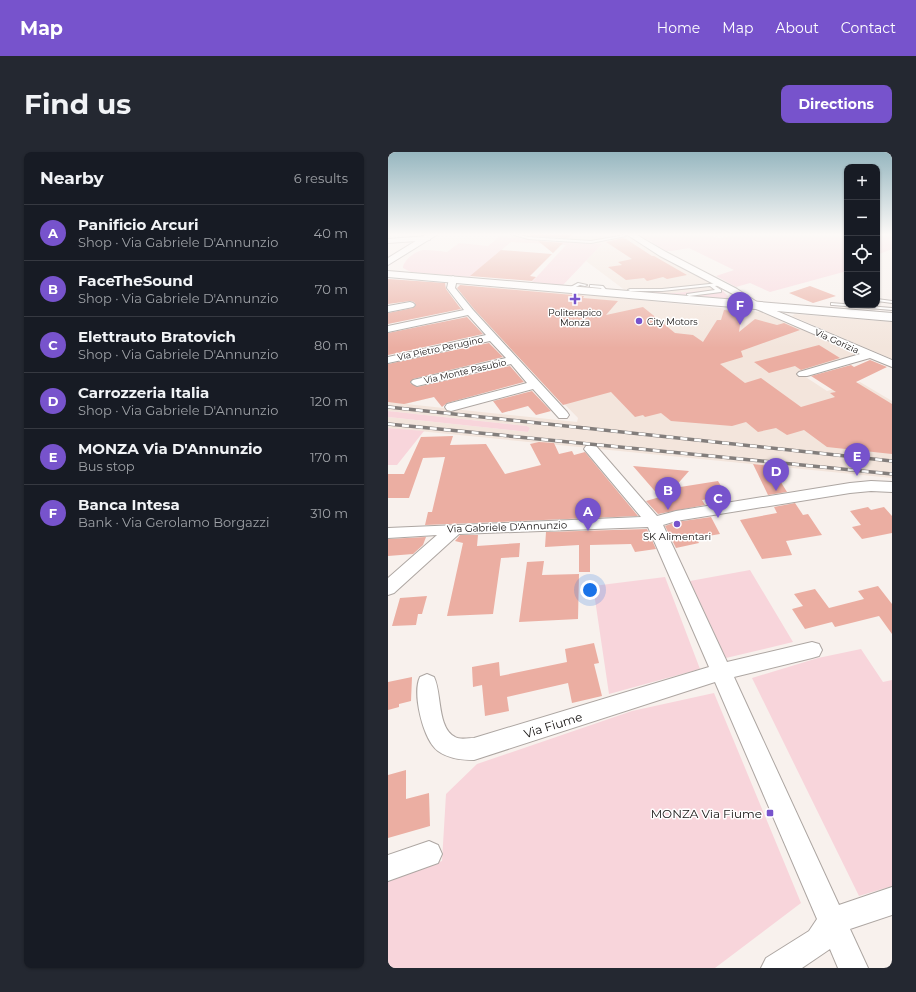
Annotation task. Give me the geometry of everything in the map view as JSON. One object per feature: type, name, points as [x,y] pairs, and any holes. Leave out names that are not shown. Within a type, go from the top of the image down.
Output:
[{"type":"main road","points":[[388,274],[727,303],[757,306],[785,312],[833,308],[892,317]]},
{"type":"street","points":[[402,272],[407,275]]},
{"type":"street","points":[[694,272],[715,284],[734,291],[757,306]]},
{"type":"street","name":"Via Monte Pasubio","points":[[453,279],[451,284],[452,288],[470,312],[536,384],[563,416]]},
{"type":"street","points":[[727,303],[733,300],[734,291]]},
{"type":"street","points":[[388,309],[410,305]]},
{"type":"street","points":[[388,329],[470,312]]},
{"type":"street","name":"Via Gorizia","points":[[785,312],[870,355],[892,364]]},
{"type":"street","name":"Via Pietro Perugino","points":[[388,360],[493,337]]},
{"type":"street","points":[[803,374],[870,355]]},
{"type":"street","name":"Via Monte Pasubio","points":[[417,382],[513,360]]},
{"type":"street","points":[[451,407],[536,384]]},
{"type":"street","points":[[591,449],[654,522],[853,968]]},
{"type":"street","name":"Via Gabriele D'Annunzio","points":[[388,533],[455,529],[654,522],[676,516],[850,488],[889,487]]},
{"type":"street","points":[[388,588],[455,529]]},
{"type":"street","name":"Via Fiume","points":[[427,683],[432,721],[439,737],[454,747],[474,749],[721,672],[812,650]]},
{"type":"street","points":[[388,868],[429,854]]},
{"type":"street","points":[[776,968],[819,941],[832,921],[892,901]]},
{"type":"lane","points":[[569,289],[579,284],[585,285]]},
{"type":"lane","points":[[630,290],[662,290],[715,284],[719,291],[689,295]]},
{"type":"lane","points":[[591,286],[602,287],[606,292]]},
{"type":"lane","points":[[880,300],[892,302]]},
{"type":"lane","points":[[833,308],[844,301]]},
{"type":"lane","points":[[833,308],[892,309]]},
{"type":"shaded area","points":[[412,272],[476,272],[470,277]]},
{"type":"shaded area","points":[[541,272],[575,272],[563,285],[532,282]]},
{"type":"shaded area","points":[[601,272],[691,272],[721,289],[662,294],[659,292],[626,291]]},
{"type":"shaded area","points":[[728,272],[843,272],[770,292],[750,283],[736,287],[716,276]]},
{"type":"shaded area","points":[[489,287],[563,292],[770,313],[822,339],[863,355],[798,372],[827,391],[860,382],[892,401],[892,478],[388,428],[388,417],[528,432],[530,428],[527,426],[388,411],[388,387],[415,380],[428,382],[437,396],[406,404],[577,422],[578,418],[504,342],[460,294],[485,290]]},
{"type":"shaded area","points":[[721,289],[728,296],[727,298],[722,299],[631,292],[627,291],[660,292],[662,294]]},
{"type":"shaded area","points":[[795,314],[892,322],[892,359],[792,316]]},
{"type":"shaded area","points":[[388,411],[527,426],[530,428],[528,432],[388,417]]},
{"type":"shaded area","points":[[388,428],[424,431],[397,465],[388,465]]},
{"type":"shaded area","points":[[750,570],[793,642],[726,658],[690,581]]},
{"type":"shaded area","points":[[665,577],[700,669],[609,694],[593,586]]},
{"type":"shaded area","points":[[861,649],[883,682],[892,680],[892,886],[859,896],[752,678],[818,658]]},
{"type":"shaded area","points":[[714,693],[801,903],[715,968],[388,968],[388,879],[442,861],[446,794],[477,764],[632,711]]},
{"type":"building","points":[[475,272],[534,272],[530,276],[536,277],[532,281],[470,276]]},
{"type":"building","points":[[615,272],[682,272],[687,275],[667,279],[663,277],[647,281],[644,278],[626,280]]},
{"type":"building","points":[[388,279],[445,283],[446,289],[461,309],[388,324],[388,313],[413,308],[416,305],[414,302],[410,301],[388,304]]},
{"type":"building","points":[[460,285],[584,296],[583,298],[618,301],[606,315],[643,307],[675,333],[693,335],[703,342],[717,320],[721,320],[724,310],[742,312],[739,332],[755,319],[777,325],[784,323],[800,330],[741,351],[743,357],[720,364],[745,383],[761,378],[801,407],[835,397],[830,393],[836,392],[811,376],[851,365],[854,367],[870,360],[887,367],[856,382],[892,404],[892,454],[827,447],[804,430],[787,435],[776,428],[758,432],[746,422],[732,426],[671,421],[661,413],[645,417],[643,415],[635,417],[611,392],[563,405],[474,309],[457,288]]},
{"type":"building","points":[[810,286],[836,296],[813,303],[789,293]]},
{"type":"building","points":[[467,317],[483,334],[388,355],[388,333]]},
{"type":"building","points":[[489,343],[503,357],[413,379],[410,383],[417,387],[510,366],[524,382],[447,403],[442,407],[434,397],[404,404],[388,402],[388,364]]},
{"type":"building","points":[[819,345],[840,358],[801,370],[795,366],[769,373],[754,362]]},
{"type":"building","points":[[532,391],[551,411],[536,415],[528,406],[502,413],[493,401]]},
{"type":"building","points":[[453,436],[450,445],[486,444],[505,474],[541,465],[530,444],[539,442],[554,443],[559,454],[572,451],[574,455],[585,452],[638,516],[425,525],[428,512],[432,512],[445,457],[423,458],[409,498],[388,498],[388,474],[404,474],[421,437]]},
{"type":"building","points":[[753,464],[771,466],[787,492],[768,495]]},
{"type":"building","points":[[633,466],[689,471],[674,488],[718,481],[727,496],[702,500],[705,505],[658,514],[646,501],[660,497]]},
{"type":"building","points":[[795,503],[803,515],[808,514],[822,535],[786,541],[792,555],[762,559],[740,520],[777,513],[774,507]]},
{"type":"building","points":[[868,507],[871,510],[884,507],[892,516],[892,533],[862,539],[852,527],[861,525],[850,511]]},
{"type":"building","points":[[711,517],[720,534],[696,538],[699,543],[676,548],[665,526],[676,522]]},
{"type":"building","points":[[647,529],[656,549],[635,552],[631,544],[590,545],[590,572],[579,572],[579,545],[545,547],[546,532]]},
{"type":"building","points":[[460,535],[478,535],[477,546],[520,543],[519,557],[501,558],[493,614],[447,616],[463,543],[455,541]]},
{"type":"building","points":[[426,537],[423,545],[413,554],[388,556],[388,539]]},
{"type":"building","points":[[544,561],[542,575],[579,574],[578,619],[519,622],[527,562]]},
{"type":"building","points":[[878,586],[892,604],[892,634],[879,616],[835,627],[832,622],[805,629],[792,609],[803,606],[794,594],[815,589],[829,608],[864,599],[858,591]]},
{"type":"building","points":[[427,596],[422,614],[418,614],[416,625],[392,626],[400,598]]},
{"type":"building","points":[[594,643],[599,663],[594,664],[602,696],[572,703],[568,683],[507,697],[509,711],[485,716],[482,685],[473,687],[472,667],[499,662],[500,676],[567,662],[565,649]]},
{"type":"building","points":[[412,677],[411,701],[399,704],[399,707],[388,710],[388,682]]},
{"type":"building","points":[[406,770],[406,799],[429,793],[430,826],[388,838],[388,775]]},
{"type":"railway","points":[[388,407],[892,461]]},
{"type":"railway","points":[[388,424],[892,474]]},
{"type":"place","name":"Politerapico Monza","points":[[575,299]]},
{"type":"place","name":"City Motors","points":[[639,321]]},
{"type":"place","name":"Banca Intesa","points":[[740,325]]},
{"type":"place","name":"MONZA Via D'Annunzio","points":[[857,476]]},
{"type":"place","name":"Carrozzeria Italia","points":[[776,491]]},
{"type":"place","name":"FaceTheSound","points":[[668,510]]},
{"type":"place","name":"Elettrauto Bratovich","points":[[718,518]]},
{"type":"place","name":"SK Alimentari","points":[[677,524]]},
{"type":"place","name":"Panificio Arcuri","points":[[588,531]]},
{"type":"place","name":"MONZA Via Fiume","points":[[770,813]]}]
